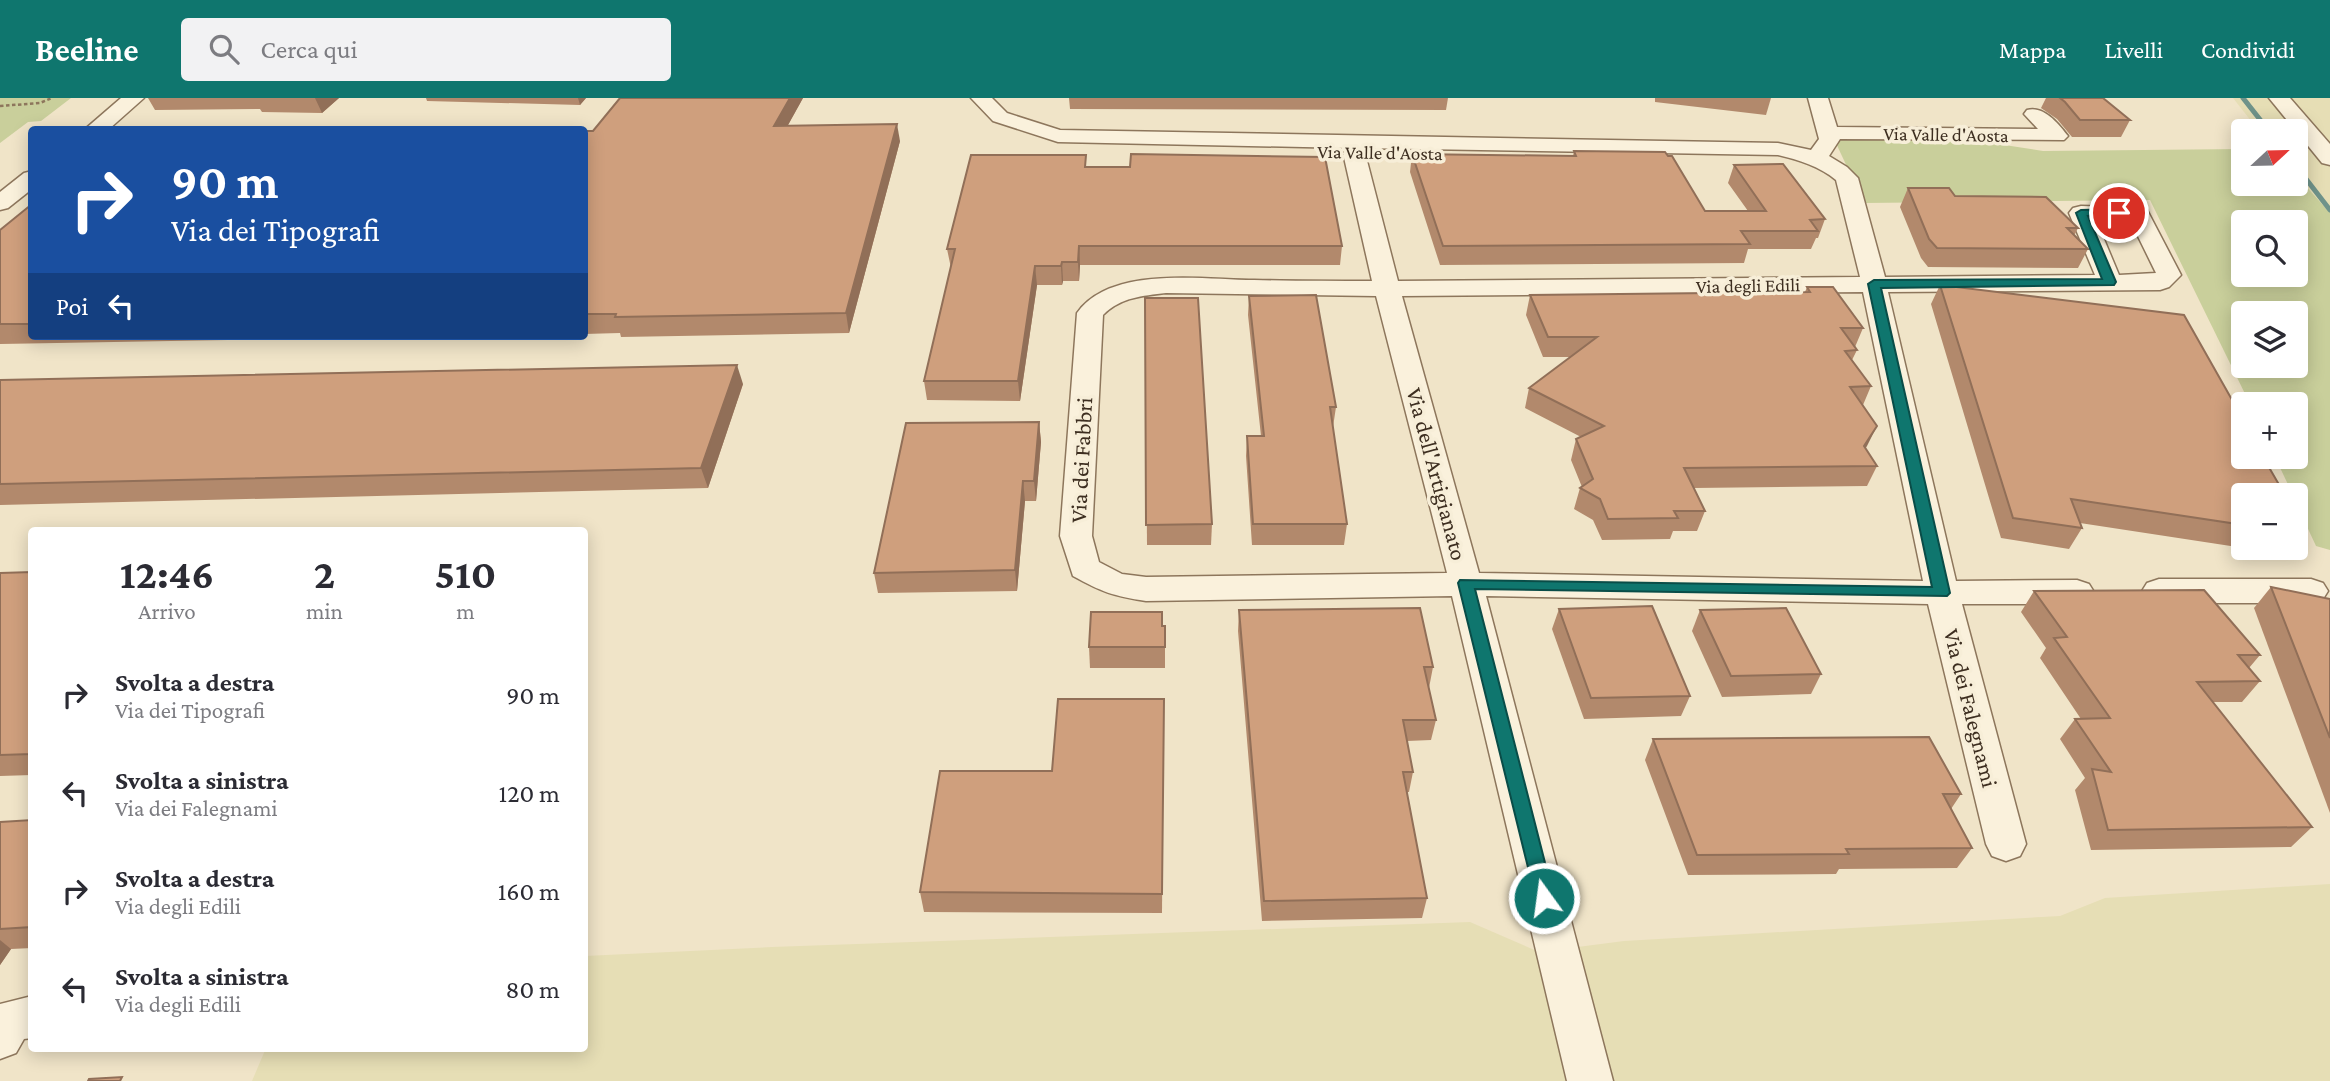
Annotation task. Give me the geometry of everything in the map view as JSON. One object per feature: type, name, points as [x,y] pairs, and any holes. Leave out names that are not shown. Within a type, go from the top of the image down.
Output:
[{"type":"street","points":[[99,126],[134,98]]},
{"type":"street","name":"Via Valle d'Aosta","points":[[959,98],[964,108],[992,128],[1026,141],[1072,148],[1354,153],[1823,149]]},
{"type":"street","name":"Via Valle d'Aosta","points":[[981,98],[1000,117],[1014,123],[1058,136],[1090,138],[1823,149]]},
{"type":"street","points":[[1818,98],[1823,149]]},
{"type":"street","points":[[2279,98],[2330,158]]},
{"type":"street","name":"Via Valle d'Aosta","points":[[1823,149],[1835,133],[2057,136],[2034,114]]},
{"type":"street","name":"Via Valle d'Aosta","points":[[1823,149],[1847,178],[1874,284]]},
{"type":"street","name":"Via dell'Artigianato","points":[[1354,153],[1387,289],[1466,583],[1590,1081]]},
{"type":"street","points":[[0,203],[28,181]]},
{"type":"street","name":"Via degli Edili","points":[[1387,289],[2110,282]]},
{"type":"street","name":"Via dei Falegnami","points":[[1874,284],[1942,593],[2006,844]]},
{"type":"street","name":"Via dei Fabbri","points":[[1387,289],[1168,286],[1119,292],[1097,303],[1090,313],[1076,536],[1085,568],[1115,585],[1146,589],[1466,583],[1942,593],[2311,591]]},
{"type":"street","points":[[0,1038],[10,1021],[28,1018]]},
{"type":"path","points":[[0,106],[40,103],[52,98]]},
{"type":"path","points":[[0,106],[11,99]]},
{"type":"shaded area","points":[[2233,98],[2330,98],[2330,213],[2308,188],[2308,119],[2250,119]]},
{"type":"shaded area","points":[[2330,884],[2330,1081],[252,1081],[264,1052],[588,1052],[588,956],[1470,922],[1539,952],[1624,941],[2060,916],[2105,898]]},
{"type":"green space","points":[[0,98],[71,98],[41,121],[28,122],[0,143]]},
{"type":"green space","points":[[1834,139],[1978,141],[2043,151],[2231,149],[2231,196],[2308,196],[2308,188],[2330,213],[2330,550],[2316,546],[2308,529],[2308,483],[2287,483],[2281,469],[2308,469],[2308,392],[2244,392],[2237,378],[2308,378],[2308,301],[2231,301],[2231,365],[2150,200],[1864,203]]},
{"type":"building","points":[[620,98],[790,98],[774,126],[897,124],[846,313],[615,317],[616,314],[588,314],[588,131],[593,131]]},
{"type":"building","points":[[2060,98],[2103,98],[2130,120],[2080,120]]},
{"type":"building","points":[[1574,151],[1665,152],[1672,156],[1705,211],[1766,211],[1734,165],[1783,164],[1825,219],[1810,220],[1818,231],[1741,231],[1750,244],[1443,246],[1412,154],[1576,156]]},
{"type":"building","points":[[1131,154],[1325,157],[1342,246],[1079,246],[1078,262],[1062,262],[1061,266],[1035,266],[1018,381],[924,381],[955,249],[947,249],[971,155],[1086,155],[1085,167],[1130,167]]},
{"type":"building","points":[[1908,188],[1949,188],[1955,196],[2046,197],[2078,228],[2067,228],[2088,249],[1937,248],[1929,239]]},
{"type":"building","points":[[28,207],[28,324],[0,324],[0,230]]},
{"type":"building","points":[[1940,285],[2184,315],[2231,398],[2231,469],[2270,469],[2278,483],[2231,483],[2231,523],[2071,499],[2082,528],[2013,518]]},
{"type":"building","points":[[1807,287],[1833,287],[1863,328],[1841,328],[1857,350],[1845,351],[1871,386],[1850,387],[1877,426],[1864,446],[1877,466],[1684,468],[1705,511],[1674,511],[1678,518],[1608,519],[1600,499],[1580,488],[1593,479],[1576,439],[1604,426],[1529,388],[1597,337],[1548,337],[1530,295],[1810,292]]},
{"type":"building","points":[[1316,295],[1336,407],[1330,407],[1347,524],[1253,524],[1247,436],[1264,436],[1249,296]]},
{"type":"building","points":[[1145,298],[1198,298],[1212,524],[1146,525]]},
{"type":"building","points":[[737,365],[701,468],[0,484],[0,380]]},
{"type":"building","points":[[1039,422],[1034,481],[1023,481],[1015,570],[874,573],[906,423]]},
{"type":"building","points":[[28,572],[28,754],[0,755],[0,573]]},
{"type":"building","points":[[2271,587],[2330,599],[2330,738]]},
{"type":"building","points":[[2204,590],[2260,655],[2238,655],[2260,681],[2197,682],[2312,827],[2108,830],[2092,769],[2111,772],[2075,719],[2110,718],[2054,638],[2067,637],[2034,591]]},
{"type":"building","points":[[1652,606],[1690,696],[1591,698],[1559,609]]},
{"type":"building","points":[[1420,608],[1433,667],[1424,667],[1436,720],[1403,720],[1413,772],[1403,772],[1427,898],[1264,901],[1239,610]]},
{"type":"building","points":[[1786,608],[1821,674],[1731,676],[1700,610]]},
{"type":"building","points":[[1091,612],[1162,612],[1165,647],[1089,647]]},
{"type":"building","points":[[1058,699],[1164,699],[1162,894],[920,892],[940,771],[1052,771]]},
{"type":"building","points":[[1929,737],[1961,794],[1943,794],[1972,848],[1846,849],[1849,854],[1697,855],[1653,739]]},
{"type":"building","points":[[28,820],[28,927],[0,929],[0,822]]},
{"type":"building","points":[[122,1077],[120,1081],[88,1081],[89,1079]]},
{"type":"waterway","points":[[2243,98],[2260,119]]},
{"type":"waterway","points":[[2308,182],[2330,210]]},
{"type":"route","points":[[1544,898],[1466,583],[1942,593],[1874,284],[2110,282],[2081,213],[2119,213]]}]
